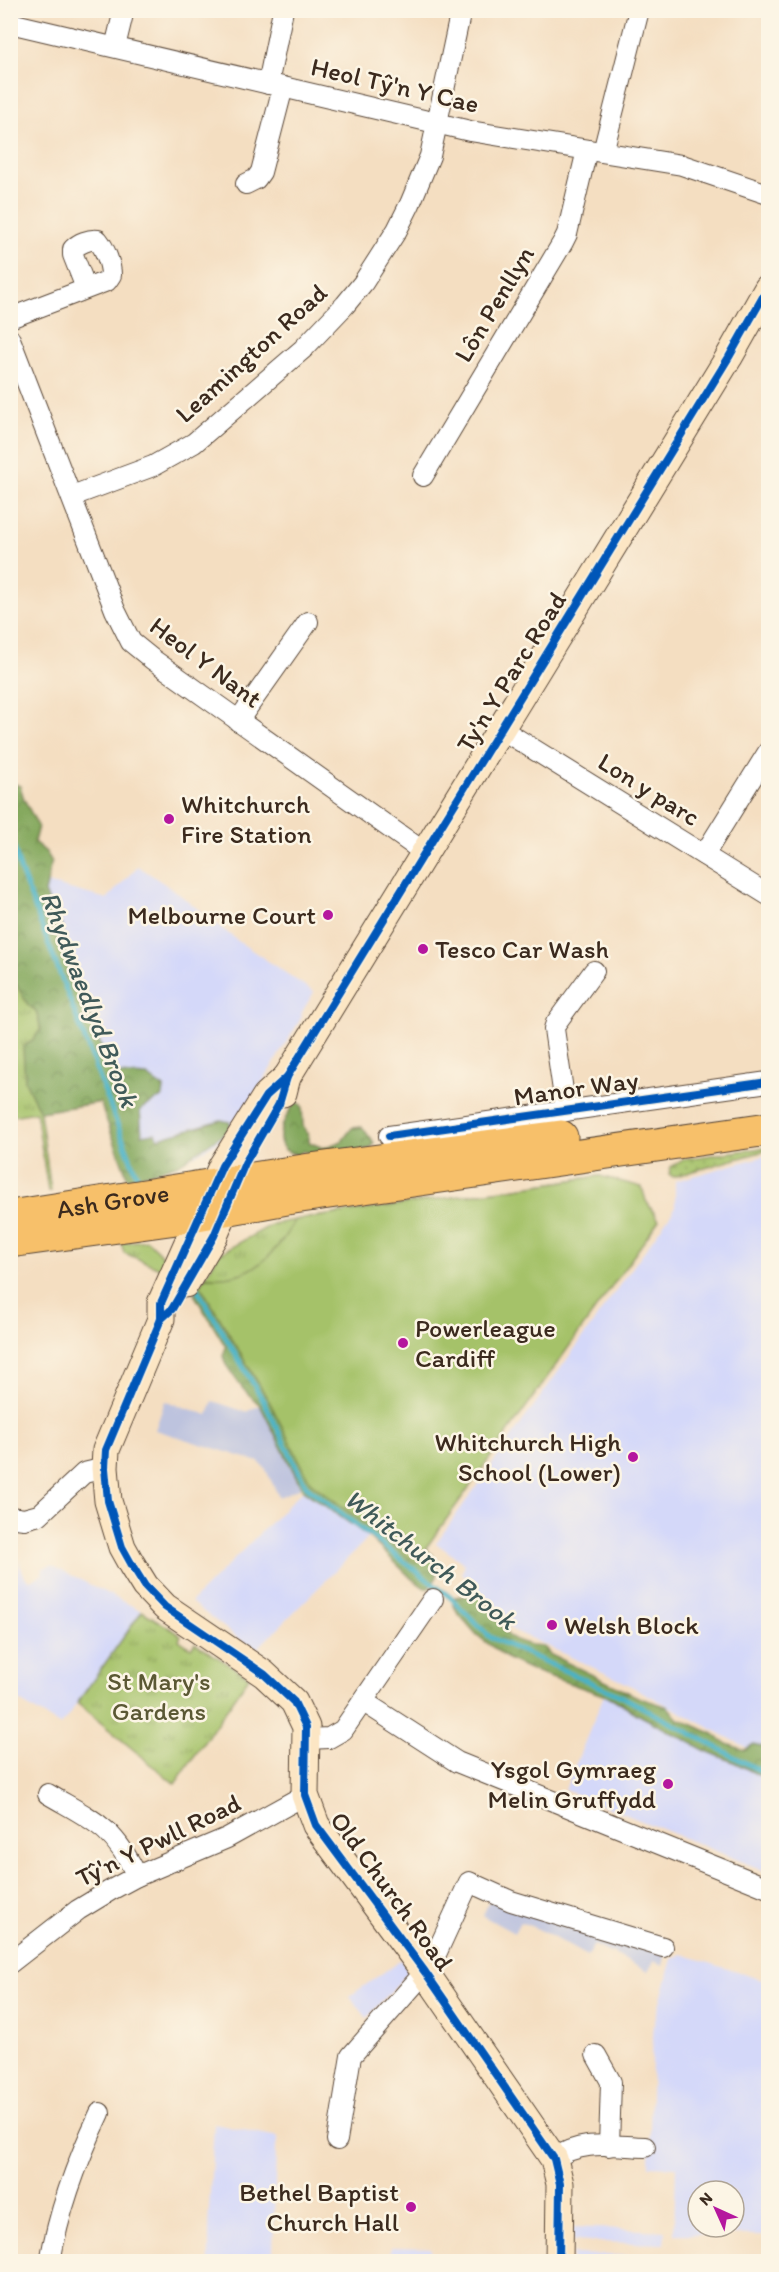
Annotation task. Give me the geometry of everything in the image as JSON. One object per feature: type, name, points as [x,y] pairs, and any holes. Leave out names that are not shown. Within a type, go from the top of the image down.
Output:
[{"type":"highway","name":"Manor Way","points":[[219,1197],[381,1160],[768,1107]]},
{"type":"highway","points":[[219,1197],[299,1197],[768,1129]]},
{"type":"highway","name":"Ash Grove","points":[[10,1217],[219,1197]]},
{"type":"highway","name":"Ash Grove","points":[[10,1241],[170,1219],[219,1197]]},
{"type":"street","points":[[115,47],[124,10]]},
{"type":"street","points":[[246,184],[256,179],[261,172],[284,10]]},
{"type":"street","name":"Leamington Road","points":[[72,496],[153,466],[194,444],[326,327],[363,283],[397,230],[430,156],[461,10]]},
{"type":"street","name":"Lôn Penllyn","points":[[423,476],[563,242],[595,151],[639,10]]},
{"type":"street","name":"Heol Tŷ'n Y Cae","points":[[10,23],[438,124],[682,165],[768,194]]},
{"type":"street","points":[[10,318],[86,288]]},
{"type":"street","name":"Ty'n Y Parc Road","points":[[219,1197],[222,1166],[266,1096],[287,1077],[729,357],[768,288]]},
{"type":"street","name":"Heol Y Nant","points":[[10,339],[115,610],[131,642],[425,853]]},
{"type":"street","points":[[238,721],[308,622]]},
{"type":"street","name":"Lon y parc","points":[[501,729],[768,895]]},
{"type":"street","points":[[704,855],[768,752]]},
{"type":"street","points":[[566,1111],[554,1029],[594,971]]},
{"type":"street","name":"Manor Way","points":[[389,1136],[768,1082]]},
{"type":"street","name":"Old Church Road","points":[[219,1197],[214,1236],[172,1309],[161,1318],[106,1450],[106,1492],[112,1519],[122,1546],[145,1586],[165,1607],[264,1674],[281,1688],[300,1710],[306,1727],[307,1739],[305,1795],[312,1819],[426,1972],[554,2159],[560,2184],[559,2262]]},
{"type":"street","points":[[10,1517],[24,1519],[39,1515],[84,1473],[105,1468]]},
{"type":"street","points":[[307,1739],[329,1738],[343,1730],[433,1599]]},
{"type":"street","points":[[364,1701],[457,1762],[768,1888]]},
{"type":"street","points":[[48,1794],[107,1830],[123,1849],[137,1876]]},
{"type":"street","name":"Tŷ'n Y Pwll Road","points":[[10,1963],[78,1910],[137,1876],[227,1838],[305,1795]]},
{"type":"street","points":[[337,2140],[351,2056],[431,1965],[469,1882],[511,1901],[663,1947]]},
{"type":"street","points":[[596,2055],[611,2082],[609,2146]]},
{"type":"street","points":[[50,2262],[64,2199],[80,2156],[100,2113]]},
{"type":"street","points":[[554,2159],[566,2151],[584,2145],[645,2147]]},
{"type":"shaded area","points":[[138,866],[175,891],[238,941],[314,992],[300,1020],[227,1137],[179,1164],[146,1174],[59,959],[32,879],[107,899]]},
{"type":"shaded area","name":"Whitchurch High School (Lower)","points":[[768,1155],[768,1759],[624,1682],[511,1629],[462,1573],[465,1564],[436,1543],[675,1208],[675,1181]]},
{"type":"shaded area","points":[[165,1401],[208,1415],[213,1401],[246,1412],[260,1405],[301,1487],[279,1497],[265,1468],[259,1462],[155,1430]]},
{"type":"shaded area","points":[[303,1490],[369,1537],[255,1651],[191,1602]]},
{"type":"shaded area","points":[[21,1558],[20,1565],[25,1577],[30,1580],[42,1575],[43,1568],[51,1565],[142,1611],[61,1726],[11,1696],[11,1584]]},
{"type":"shaded area","name":"Ysgol Gymraeg Melin Gruffydd","points":[[605,1693],[768,1778],[768,1872],[565,1790]]},
{"type":"shaded area","points":[[490,1899],[666,1953],[663,1966],[654,1961],[648,1972],[614,1952],[610,1953],[594,1945],[587,1956],[538,1929],[520,1922],[514,1933],[483,1916]]},
{"type":"shaded area","points":[[682,1954],[768,1982],[768,2235],[746,2235],[746,2179],[686,2179],[686,2234],[674,2234],[676,2167],[649,2166],[653,2027],[672,1959]]},
{"type":"shaded area","points":[[401,1960],[409,1971],[367,2018],[350,1996]]},
{"type":"shaded area","points":[[214,2124],[278,2137],[273,2252],[319,2254],[319,2261],[209,2261],[208,2226]]},
{"type":"shaded area","points":[[573,2227],[665,2231],[664,2244],[573,2241]]},
{"type":"shaded area","points":[[391,2247],[431,2248],[431,2261],[390,2261]]},
{"type":"shaded area","points":[[572,2254],[664,2257],[664,2261],[572,2262]]},
{"type":"green space","points":[[10,782],[20,786],[38,826],[34,842],[46,852],[52,862],[45,892],[54,915],[62,925],[68,961],[67,972],[86,999],[106,1058],[117,1074],[147,1076],[164,1088],[163,1096],[140,1110],[142,1135],[155,1133],[159,1138],[221,1120],[230,1122],[231,1129],[179,1164],[128,1179],[100,1102],[40,1112],[25,1081],[23,1047],[33,1040],[41,1029],[36,1011],[28,1005],[11,975]]},
{"type":"green space","points":[[10,805],[59,959],[116,1100],[40,1112],[51,1191],[48,1191],[36,1112],[11,1116]]},
{"type":"green space","points":[[296,1101],[302,1106],[303,1126],[309,1142],[323,1148],[342,1141],[352,1128],[362,1127],[374,1143],[371,1148],[346,1154],[341,1149],[310,1153],[303,1151],[298,1155],[288,1152],[282,1146],[280,1132]]},
{"type":"green space","points":[[768,1147],[768,1150],[673,1177],[669,1174],[671,1167],[684,1159]]},
{"type":"green space","name":"Powerleague Cardiff","points":[[600,1176],[420,1545],[433,1555],[437,1577],[429,1588],[425,1588],[412,1579],[369,1537],[303,1490],[260,1405],[243,1389],[226,1365],[223,1356],[226,1347],[194,1294],[205,1277],[235,1275],[259,1264],[278,1246],[295,1220]]},
{"type":"green space","name":"Powerleague Cardiff","points":[[600,1176],[642,1187],[646,1201],[659,1220],[416,1562],[311,1483],[269,1401],[200,1285],[205,1277],[235,1275],[259,1264],[278,1246],[295,1220]]},
{"type":"green space","points":[[295,1220],[269,1256],[248,1271],[221,1277],[205,1277],[219,1254],[273,1224]]},
{"type":"green space","points":[[147,1240],[166,1260],[162,1269],[124,1253],[121,1243]]},
{"type":"green space","points":[[455,1597],[483,1598],[505,1632],[513,1639],[542,1646],[549,1654],[640,1698],[668,1707],[677,1718],[713,1734],[727,1744],[744,1750],[754,1744],[765,1747],[768,1750],[768,1780],[736,1763],[706,1751],[612,1698],[531,1670],[508,1659],[477,1635],[457,1612],[453,1603]]},
{"type":"green space","name":"St Mary's Gardens","points":[[142,1611],[181,1635],[179,1640],[191,1648],[195,1643],[249,1677],[175,1784],[77,1703]]},
{"type":"waterway","name":"Rhydwaedlyd Brook","points":[[10,834],[20,869],[137,1176]]},
{"type":"waterway","name":"Whitchurch Brook","points":[[197,1289],[264,1402],[306,1486],[450,1597],[490,1637],[623,1697],[768,1775]]},
{"type":"cycle path","points":[[161,1319],[172,1309],[214,1236],[245,1163],[279,1104],[287,1077],[729,357],[768,288]]},
{"type":"cycle path","points":[[287,1077],[266,1096],[222,1166],[161,1303],[161,1319],[106,1450],[108,1501],[122,1547],[145,1586],[165,1607],[264,1674],[294,1702],[306,1727],[305,1795],[316,1825],[425,1972],[554,2159],[560,2184],[559,2262]]},
{"type":"cycle path","points":[[389,1136],[768,1082]]},
{"type":"place","name":"Whitchurch Fire Station","points":[[169,819]]},
{"type":"place","name":"Melbourne Court","points":[[328,915]]},
{"type":"place","name":"Tesco Car Wash","points":[[423,949]]},
{"type":"place","name":"Powerleague Cardiff","points":[[403,1343]]},
{"type":"place","name":"Whitchurch High School (Lower)","points":[[633,1457]]},
{"type":"place","name":"Welsh Block","points":[[552,1625]]},
{"type":"place","name":"Ysgol Gymraeg Melin Gruffydd","points":[[668,1784]]},
{"type":"place","name":"Bethel Baptist Church Hall","points":[[411,2207]]}]
